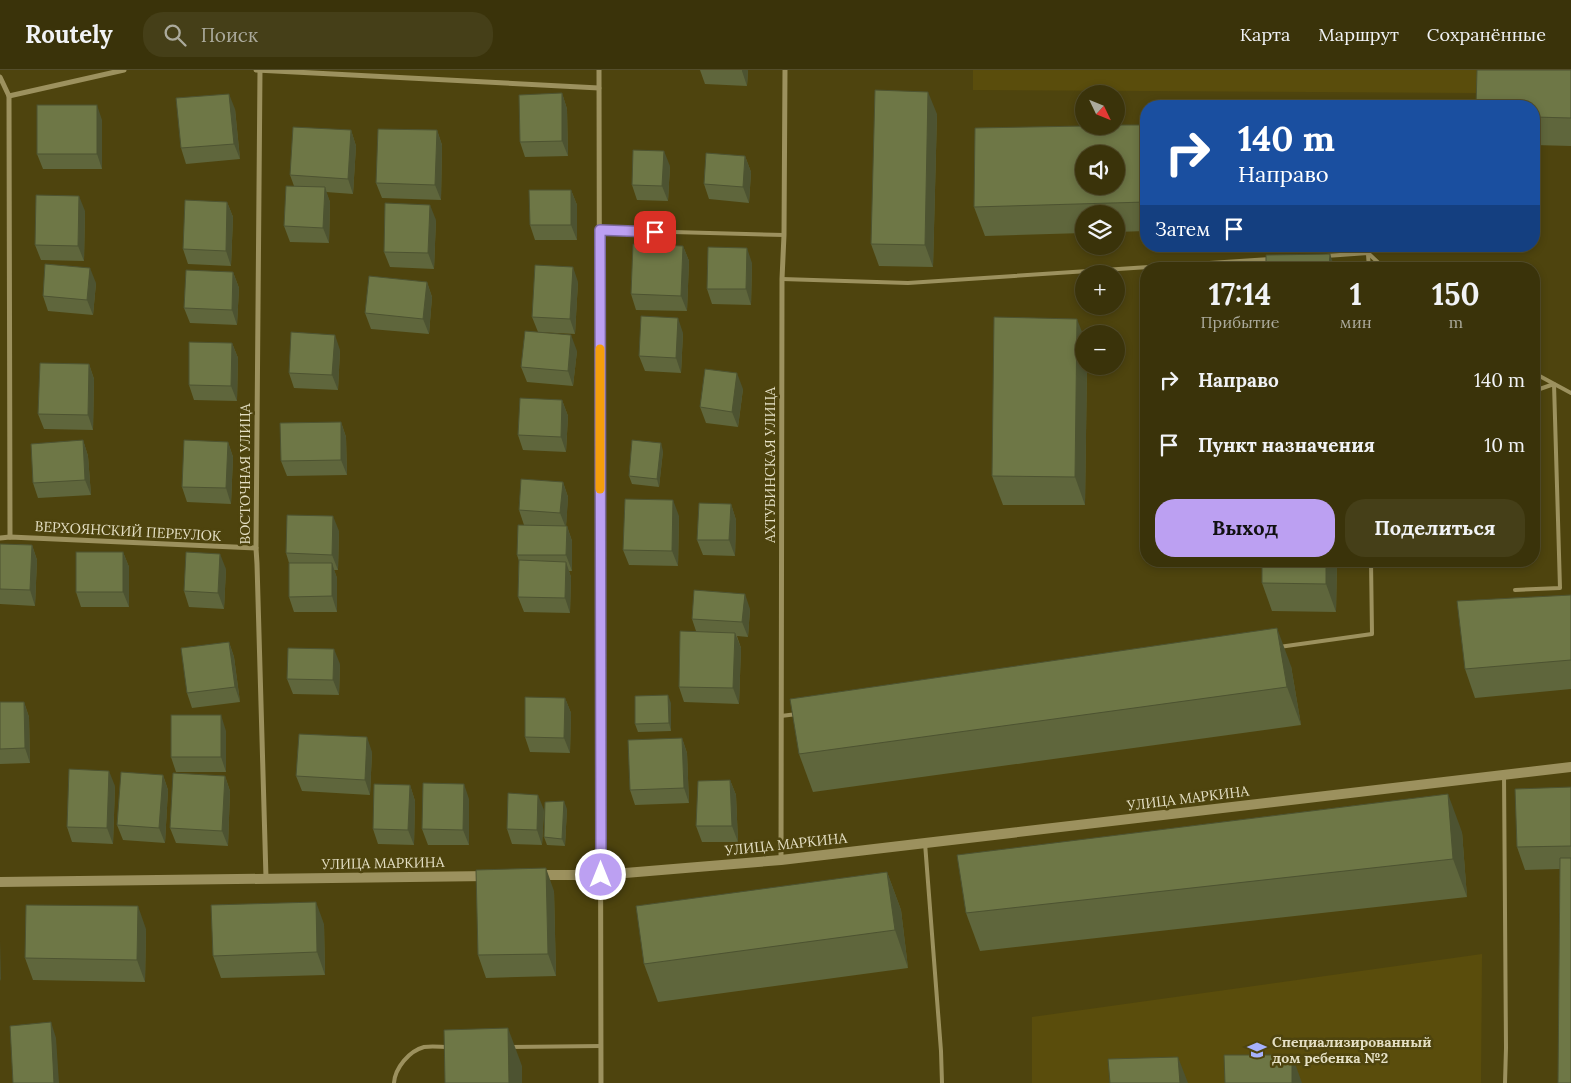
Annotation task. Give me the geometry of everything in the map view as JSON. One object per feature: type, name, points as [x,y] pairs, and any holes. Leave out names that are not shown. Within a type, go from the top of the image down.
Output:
[{"type":"street","points":[[9,96],[124,70]]},
{"type":"street","points":[[256,70],[599,88]]},
{"type":"street","name":"ВОСТОЧНАЯ УЛИЦА","points":[[260,70],[256,548],[258,564],[266,878]]},
{"type":"street","points":[[599,70],[601,1083]]},
{"type":"street","name":"АХТУБИНСКАЯ УЛИЦА","points":[[781,860],[782,279],[785,70]]},
{"type":"street","points":[[0,77],[9,96],[10,537]]},
{"type":"street","name":"ВЕРХОЯНСКИЙ ПЕРЕУЛОК","points":[[0,538],[256,548]]},
{"type":"street","name":"УЛИЦА МАРКИНА","points":[[522,875],[601,875],[781,860],[1571,767]]},
{"type":"street","name":"УЛИЦА МАРКИНА","points":[[0,882],[502,876]]},
{"type":"lane","points":[[600,230],[784,235]]},
{"type":"lane","points":[[1368,253],[1369,262]]},
{"type":"lane","points":[[1320,256],[1368,253],[1378,262]]},
{"type":"lane","points":[[1225,262],[1270,259]]},
{"type":"lane","points":[[782,279],[908,283],[1140,268]]},
{"type":"lane","points":[[1540,376],[1571,393]]},
{"type":"lane","points":[[1540,389],[1554,384]]},
{"type":"lane","points":[[1515,590],[1560,588],[1554,384]]},
{"type":"lane","points":[[1274,648],[1372,634],[1371,567]]},
{"type":"lane","points":[[782,716],[801,713]]},
{"type":"lane","points":[[1504,775],[1505,1083]]},
{"type":"lane","points":[[925,843],[942,1083]]},
{"type":"lane","points":[[502,1047],[601,1046]]},
{"type":"lane","points":[[394,1083],[395,1075],[406,1058],[423,1048],[453,1047]]},
{"type":"shaded area","points":[[973,70],[1478,70],[1478,93],[1125,91],[1125,85],[1075,85],[1075,91],[973,90]]},
{"type":"shaded area","name":"Специализированный дом ребенка №2","points":[[1482,954],[1481,1083],[1032,1083],[1032,1017]]},
{"type":"building","points":[[1477,70],[1571,70],[1571,118],[1540,117],[1540,100],[1476,100]]},
{"type":"building","points":[[875,90],[928,92],[925,245],[871,244]]},
{"type":"building","points":[[562,93],[562,141],[520,142],[519,95]]},
{"type":"building","points":[[229,94],[234,144],[181,148],[176,98]]},
{"type":"building","points":[[37,105],[97,105],[97,154],[37,154]]},
{"type":"building","points":[[1125,125],[1140,125],[1140,202],[974,207],[975,128],[1075,126],[1075,135],[1125,135]]},
{"type":"building","points":[[293,127],[351,130],[348,179],[290,175]]},
{"type":"building","points":[[378,129],[437,130],[435,185],[376,183]]},
{"type":"building","points":[[633,150],[664,151],[662,186],[632,185]]},
{"type":"building","points":[[706,153],[745,156],[743,187],[704,184]]},
{"type":"building","points":[[286,186],[325,187],[323,228],[284,226]]},
{"type":"building","points":[[529,190],[571,190],[571,225],[530,225]]},
{"type":"building","points":[[36,195],[79,196],[78,246],[35,245]]},
{"type":"building","points":[[185,200],[227,202],[226,251],[183,249]]},
{"type":"building","points":[[385,203],[430,205],[428,253],[384,252]]},
{"type":"building","points":[[633,244],[683,246],[681,296],[631,294]]},
{"type":"building","points":[[708,247],[747,248],[746,289],[707,289]]},
{"type":"building","points":[[1330,254],[1329,262],[1266,262],[1266,255]]},
{"type":"building","points":[[45,264],[90,268],[87,300],[43,296]]},
{"type":"building","points":[[535,265],[573,267],[570,319],[532,317]]},
{"type":"building","points":[[186,270],[233,272],[232,310],[184,308]]},
{"type":"building","points":[[369,276],[427,282],[423,319],[365,313]]},
{"type":"building","points":[[641,316],[678,318],[676,358],[639,356]]},
{"type":"building","points":[[994,317],[1077,319],[1077,325],[1075,325],[1075,477],[992,476]]},
{"type":"building","points":[[525,331],[571,335],[568,371],[521,367]]},
{"type":"building","points":[[291,332],[335,335],[332,375],[289,373]]},
{"type":"building","points":[[189,342],[232,343],[231,386],[189,385]]},
{"type":"building","points":[[40,363],[89,364],[88,415],[38,414]]},
{"type":"building","points":[[705,369],[737,373],[732,412],[700,407]]},
{"type":"building","points":[[520,398],[562,400],[561,437],[518,435]]},
{"type":"building","points":[[341,422],[341,460],[281,461],[280,423]]},
{"type":"building","points":[[83,440],[85,480],[33,483],[31,444]]},
{"type":"building","points":[[184,440],[228,442],[226,488],[182,487]]},
{"type":"building","points":[[632,440],[661,443],[657,479],[629,476]]},
{"type":"building","points":[[521,479],[563,482],[560,513],[519,510]]},
{"type":"building","points":[[625,499],[673,500],[672,551],[623,550]]},
{"type":"building","points":[[699,503],[731,504],[729,540],[697,540]]},
{"type":"building","points":[[287,515],[333,516],[332,555],[286,553]]},
{"type":"building","points":[[518,525],[567,526],[566,555],[517,555]]},
{"type":"building","points":[[0,544],[32,545],[30,590],[0,589]]},
{"type":"building","points":[[76,552],[123,552],[123,592],[76,592]]},
{"type":"building","points":[[186,552],[220,554],[218,593],[184,591]]},
{"type":"building","points":[[519,560],[566,562],[565,598],[518,597]]},
{"type":"building","points":[[289,563],[332,563],[332,596],[289,597]]},
{"type":"building","points":[[1262,567],[1326,567],[1326,584],[1262,583]]},
{"type":"building","points":[[694,590],[745,594],[742,622],[692,619]]},
{"type":"building","points":[[1571,595],[1571,660],[1465,669],[1457,601]]},
{"type":"building","points":[[1277,628],[1287,687],[799,754],[790,699]]},
{"type":"building","points":[[680,631],[735,633],[733,688],[679,687]]},
{"type":"building","points":[[229,642],[235,687],[187,693],[181,648]]},
{"type":"building","points":[[288,648],[334,649],[333,680],[287,679]]},
{"type":"building","points":[[668,695],[669,723],[635,724],[635,696]]},
{"type":"building","points":[[525,697],[565,698],[564,738],[525,737]]},
{"type":"building","points":[[0,702],[24,702],[25,748],[0,749]]},
{"type":"building","points":[[171,715],[221,715],[221,757],[171,757]]},
{"type":"building","points":[[299,734],[367,737],[365,780],[296,776]]},
{"type":"building","points":[[682,738],[684,788],[630,790],[628,740]]},
{"type":"building","points":[[69,769],[109,771],[107,828],[67,827]]},
{"type":"building","points":[[121,772],[163,775],[159,828],[117,825]]},
{"type":"building","points":[[173,773],[225,776],[222,831],[170,828]]},
{"type":"building","points":[[730,780],[732,826],[696,826],[698,781]]},
{"type":"building","points":[[423,783],[464,784],[463,830],[422,829]]},
{"type":"building","points":[[374,784],[410,785],[408,830],[373,829]]},
{"type":"building","points":[[1571,787],[1571,846],[1517,847],[1515,789]]},
{"type":"building","points":[[508,793],[538,795],[537,830],[507,829]]},
{"type":"building","points":[[1448,794],[1453,859],[966,913],[957,855]]},
{"type":"building","points":[[564,801],[562,839],[544,837],[545,802]]},
{"type":"building","points":[[1560,858],[1571,858],[1571,1083],[1558,1083]]},
{"type":"building","points":[[546,868],[548,954],[478,955],[476,870]]},
{"type":"building","points":[[887,872],[895,930],[644,964],[636,906]]},
{"type":"building","points":[[316,902],[317,952],[213,956],[211,905]]},
{"type":"building","points":[[26,905],[138,906],[137,960],[25,958]]},
{"type":"building","points":[[51,1022],[54,1083],[13,1083],[10,1026]]},
{"type":"building","points":[[508,1028],[509,1083],[445,1083],[444,1030]]},
{"type":"building","points":[[1224,1055],[1292,1055],[1292,1083],[1225,1083]]},
{"type":"building","points":[[1178,1057],[1180,1083],[1110,1083],[1108,1059]]},
{"type":"slow traffic","points":[[600,349],[600,489]]},
{"type":"place","name":"Специализированный дом ребенка №2","points":[[1257,1050]]},
{"type":"route","points":[[601,875],[600,230],[655,232]]}]
